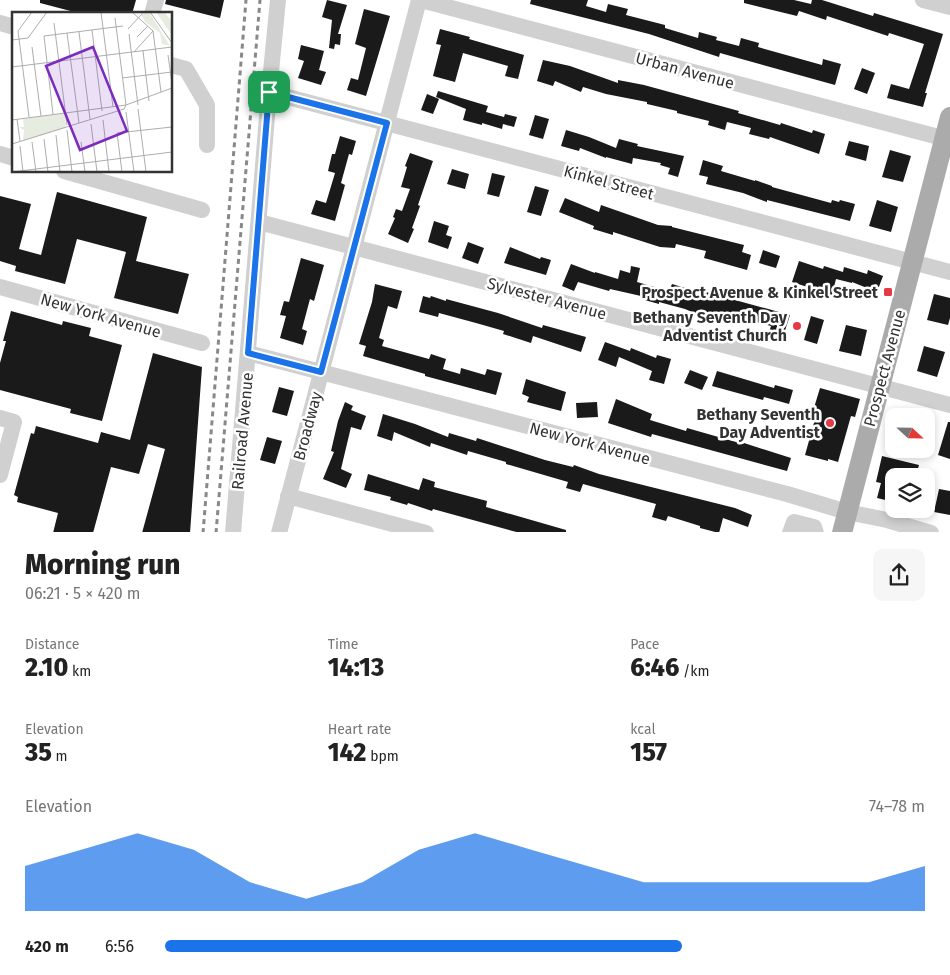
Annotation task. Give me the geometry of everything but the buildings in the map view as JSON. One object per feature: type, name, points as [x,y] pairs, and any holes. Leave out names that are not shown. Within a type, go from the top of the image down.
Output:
[{"type":"main road","name":"Prospect Avenue","points":[[842,532],[912,262],[947,139],[950,117]]},
{"type":"street","name":"Railroad Avenue","points":[[233,532],[278,0]]},
{"type":"street","name":"Broadway","points":[[279,532],[420,0]]},
{"type":"street","name":"Urban Avenue","points":[[420,0],[947,139]]},
{"type":"street","points":[[923,0],[950,7]]},
{"type":"street","points":[[172,65],[186,69],[207,105],[207,145]]},
{"type":"street","name":"Kinkel Street","points":[[269,92],[950,272]]},
{"type":"street","points":[[68,172],[202,210]]},
{"type":"street","name":"Sylvester Avenue","points":[[259,222],[950,406]]},
{"type":"street","name":"New York Avenue","points":[[0,287],[202,343]]},
{"type":"street","name":"New York Avenue","points":[[248,353],[787,494],[847,512],[931,532]]},
{"type":"street","points":[[0,475],[7,420]]},
{"type":"street","points":[[288,496],[426,532]]},
{"type":"street","points":[[790,532],[794,522],[814,527],[816,532]]},
{"type":"railway","points":[[203,532],[246,0]]},
{"type":"railway","points":[[216,532],[260,0]]},
{"type":"place","name":"Prospect Avenue & Kinkel Street","points":[[888,292]]},
{"type":"place","name":"Bethany Seventh Day Adventist Church","points":[[797,326]]},
{"type":"place","name":"Bethany Seventh Day Adventist","points":[[830,423]]},
{"type":"route","points":[[269,92],[387,123],[321,372],[248,353],[269,92]]}]
